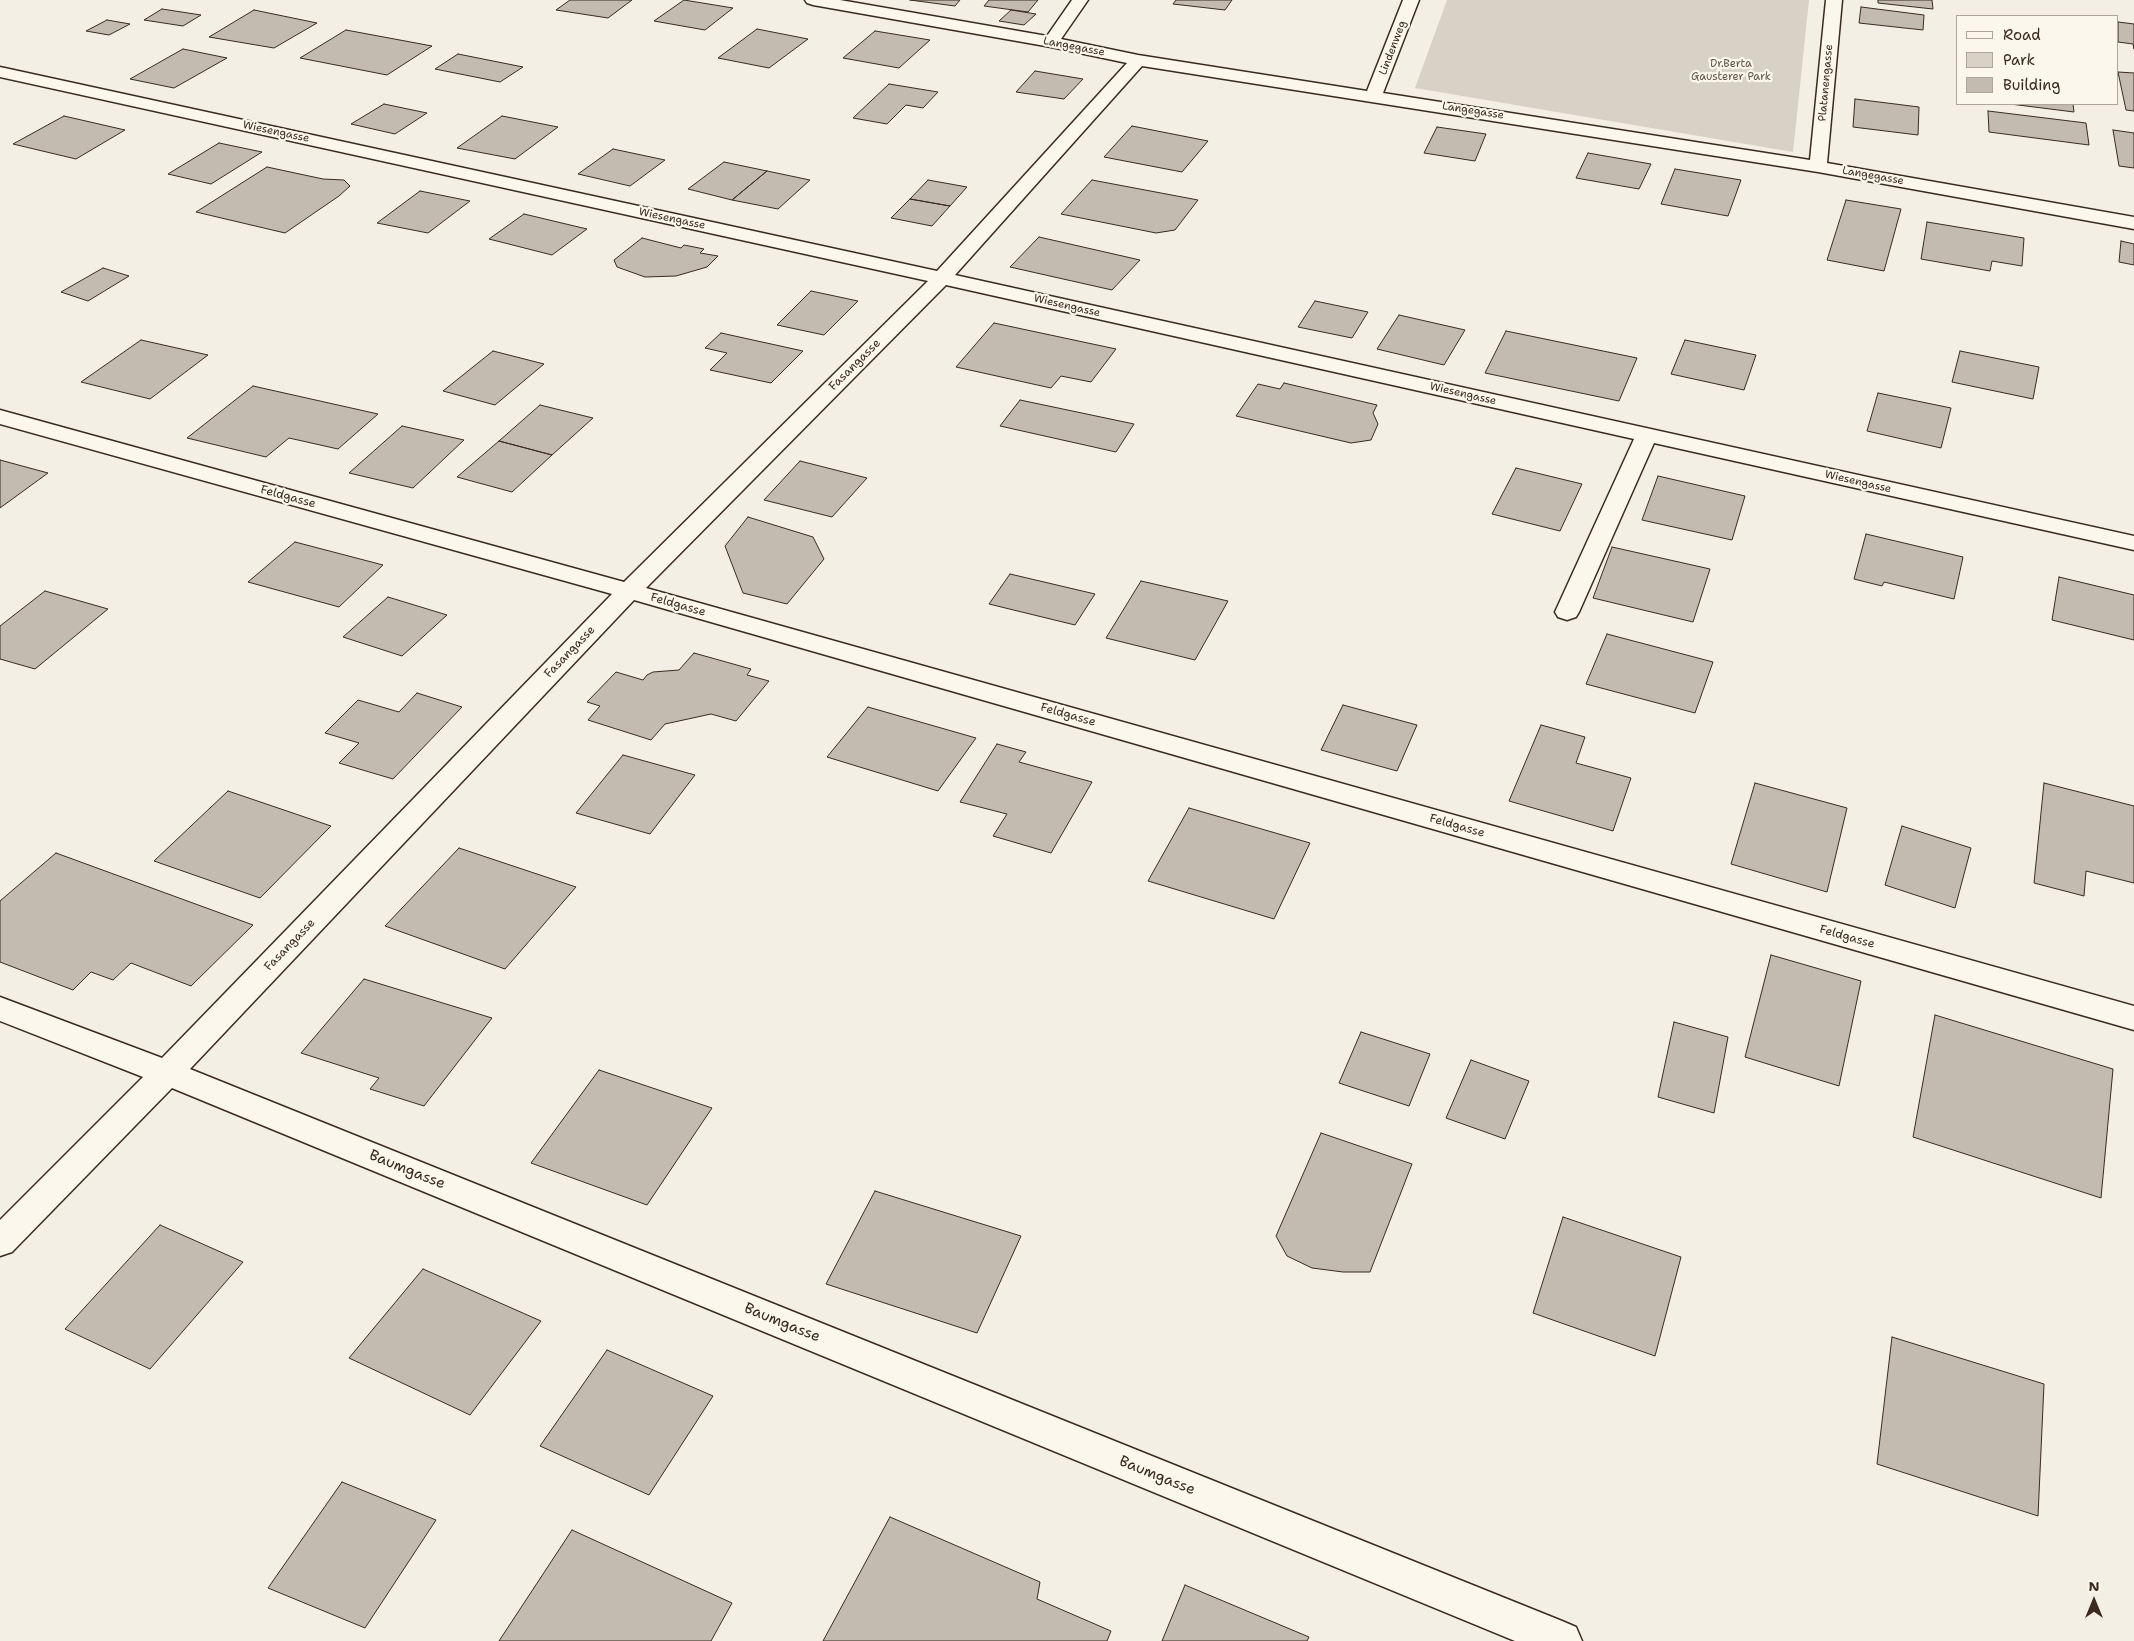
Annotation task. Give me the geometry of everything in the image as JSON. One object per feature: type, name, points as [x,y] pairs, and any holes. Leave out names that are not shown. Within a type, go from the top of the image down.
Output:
[{"type":"street","name":"Langegasse","points":[[813,0],[880,5],[1138,60],[1818,167],[2134,222]]},
{"type":"street","points":[[1051,42],[1080,0]]},
{"type":"street","name":"Lindenweg","points":[[1374,96],[1411,0]]},
{"type":"street","name":"Platanengasse","points":[[1818,167],[1834,0]]},
{"type":"street","name":"Fasangasse","points":[[0,1242],[167,1073],[629,591],[942,278],[1138,60]]},
{"type":"street","name":"Wiesengasse","points":[[0,72],[942,278],[2134,543]]},
{"type":"street","name":"Feldgasse","points":[[0,418],[629,591],[2134,1018]]},
{"type":"street","points":[[1567,612],[1647,435]]},
{"type":"street","name":"Baumgasse","points":[[0,1009],[167,1073],[1562,1641]]},
{"type":"green space","name":"Dr.Berta Gausterer Park","points":[[1447,0],[1809,0],[1793,152],[1415,88]]},
{"type":"building","points":[[570,0],[632,0],[608,18],[556,10]]},
{"type":"building","points":[[684,0],[733,8],[705,30],[654,21]]},
{"type":"building","points":[[910,0],[960,0],[955,6]]},
{"type":"building","points":[[989,0],[1038,0],[1028,12],[984,6]]},
{"type":"building","points":[[1176,0],[1232,0],[1225,10],[1173,4]]},
{"type":"building","points":[[1878,0],[1932,0],[1933,9],[1878,3]]},
{"type":"building","points":[[1861,7],[1924,15],[1923,30],[1859,23]]},
{"type":"building","points":[[162,9],[201,15],[183,26],[144,20]]},
{"type":"building","points":[[254,10],[317,23],[274,48],[209,37]]},
{"type":"building","points":[[1011,10],[1036,14],[1024,25],[999,21]]},
{"type":"building","points":[[107,20],[130,24],[109,35],[86,31]]},
{"type":"building","points":[[2119,22],[2134,24],[2134,49],[2133,44],[2119,42]]},
{"type":"building","points":[[757,29],[808,39],[769,68],[718,58]]},
{"type":"building","points":[[346,30],[432,46],[387,75],[300,58]]},
{"type":"building","points":[[875,31],[930,40],[899,68],[843,58]]},
{"type":"building","points":[[183,49],[227,58],[174,88],[130,79]]},
{"type":"building","points":[[458,54],[523,67],[500,82],[435,69]]},
{"type":"building","points":[[1035,71],[1083,79],[1064,99],[1016,92]]},
{"type":"building","points":[[2119,72],[2134,73],[2134,111],[2126,110]]},
{"type":"building","points":[[889,84],[938,92],[923,108],[906,105],[887,124],[853,118]]},
{"type":"building","points":[[1855,99],[1919,107],[1918,135],[1853,127]]},
{"type":"building","points":[[384,104],[427,113],[395,134],[351,124]]},
{"type":"building","points":[[2018,105],[2073,105],[2074,112]]},
{"type":"building","points":[[1988,111],[2086,123],[2089,145],[1989,132]]},
{"type":"building","points":[[64,116],[125,130],[76,159],[13,144]]},
{"type":"building","points":[[502,116],[558,127],[515,159],[457,148]]},
{"type":"building","points":[[1132,126],[1208,141],[1182,172],[1104,157]]},
{"type":"building","points":[[1437,127],[1486,134],[1475,161],[1424,153]]},
{"type":"building","points":[[2113,130],[2134,133],[2134,168],[2119,166]]},
{"type":"building","points":[[219,143],[262,152],[211,184],[168,174]]},
{"type":"building","points":[[613,149],[665,160],[630,186],[578,174]]},
{"type":"building","points":[[1588,153],[1651,164],[1639,189],[1576,178]]},
{"type":"building","points":[[724,162],[767,171],[732,200],[688,189]]},
{"type":"building","points":[[267,167],[323,179],[344,180],[350,186],[339,196],[285,233],[196,212]]},
{"type":"building","points":[[1675,169],[1741,180],[1728,216],[1661,204]]},
{"type":"building","points":[[767,171],[810,180],[778,209],[732,200]]},
{"type":"building","points":[[928,180],[967,187],[950,206],[910,199]]},
{"type":"building","points":[[1092,180],[1198,200],[1175,230],[1156,233],[1061,214]]},
{"type":"building","points":[[420,191],[470,201],[428,233],[377,223]]},
{"type":"building","points":[[910,199],[950,206],[932,226],[891,218]]},
{"type":"building","points":[[1846,200],[1901,209],[1884,271],[1827,260]]},
{"type":"building","points":[[524,214],[587,229],[552,255],[489,239]]},
{"type":"building","points":[[1927,222],[2024,238],[2022,266],[1992,261],[1990,271],[1921,259]]},
{"type":"building","points":[[1039,237],[1140,260],[1112,290],[1010,267]]},
{"type":"building","points":[[642,238],[681,248],[684,245],[704,249],[700,253],[718,256],[707,267],[676,276],[645,277],[617,267],[614,260]]},
{"type":"building","points":[[2121,241],[2134,244],[2134,265],[2119,262]]},
{"type":"building","points":[[103,268],[129,276],[88,301],[61,292]]},
{"type":"building","points":[[811,291],[858,301],[824,335],[777,325]]},
{"type":"building","points":[[1315,301],[1368,312],[1352,338],[1298,327]]},
{"type":"building","points":[[1399,315],[1465,330],[1444,365],[1377,349]]},
{"type":"building","points":[[994,323],[1116,349],[1091,382],[1061,376],[1051,388],[956,367]]},
{"type":"building","points":[[1506,331],[1637,358],[1619,401],[1485,373]]},
{"type":"building","points":[[721,333],[803,351],[771,383],[710,370],[727,353],[705,348]]},
{"type":"building","points":[[141,340],[208,355],[150,399],[81,382]]},
{"type":"building","points":[[1685,340],[1756,355],[1744,390],[1671,374]]},
{"type":"building","points":[[493,351],[544,364],[495,405],[443,391]]},
{"type":"building","points":[[1960,351],[2039,367],[2033,399],[1952,382]]},
{"type":"building","points":[[1284,383],[1377,405],[1373,413],[1378,424],[1371,440],[1351,443],[1236,416],[1258,384],[1280,389]]},
{"type":"building","points":[[253,386],[378,414],[338,449],[289,438],[266,457],[187,438]]},
{"type":"building","points":[[1878,393],[1951,408],[1941,448],[1867,431]]},
{"type":"building","points":[[1020,400],[1134,424],[1116,452],[1000,426]]},
{"type":"building","points":[[540,405],[593,418],[552,455],[499,441]]},
{"type":"building","points":[[402,426],[464,440],[413,488],[349,473]]},
{"type":"building","points":[[499,441],[552,455],[512,492],[457,477]]},
{"type":"building","points":[[0,460],[48,473],[0,508]]},
{"type":"building","points":[[800,461],[867,478],[832,517],[764,500]]},
{"type":"building","points":[[1516,468],[1582,484],[1560,531],[1492,514]]},
{"type":"building","points":[[1658,476],[1745,496],[1732,540],[1642,520]]},
{"type":"building","points":[[748,517],[813,537],[824,559],[787,604],[743,593],[725,546]]},
{"type":"building","points":[[1866,534],[1963,557],[1954,599],[1884,582],[1882,586],[1854,579]]},
{"type":"building","points":[[295,542],[383,565],[339,607],[248,582]]},
{"type":"building","points":[[1612,547],[1710,569],[1693,622],[1593,598]]},
{"type":"building","points":[[1010,574],[1095,594],[1075,625],[989,604]]},
{"type":"building","points":[[2059,577],[2134,595],[2134,640],[2052,620]]},
{"type":"building","points":[[1141,581],[1228,601],[1195,660],[1106,638]]},
{"type":"building","points":[[45,591],[108,609],[35,669],[0,659],[0,626]]},
{"type":"building","points":[[388,597],[447,615],[402,656],[343,637]]},
{"type":"building","points":[[1607,634],[1713,662],[1695,713],[1586,684]]},
{"type":"building","points":[[694,653],[751,669],[747,675],[769,681],[736,721],[711,714],[665,724],[651,740],[588,720],[600,706],[587,702],[616,672],[643,680],[653,672],[679,670]]},
{"type":"building","points":[[417,693],[462,707],[393,779],[339,763],[359,743],[325,733],[358,700],[399,712]]},
{"type":"building","points":[[1343,705],[1417,725],[1397,771],[1321,750]]},
{"type":"building","points":[[868,707],[976,738],[938,791],[827,757]]},
{"type":"building","points":[[1541,725],[1585,737],[1576,763],[1631,778],[1613,831],[1509,801]]},
{"type":"building","points":[[997,744],[1026,752],[1019,762],[1092,782],[1051,853],[993,836],[1007,814],[960,802]]},
{"type":"building","points":[[623,755],[695,775],[650,834],[576,813]]},
{"type":"building","points":[[1755,783],[1847,808],[1827,892],[1731,864]]},
{"type":"building","points":[[2044,783],[2134,806],[2134,883],[2086,871],[2084,896],[2034,883]]},
{"type":"building","points":[[228,791],[331,826],[260,898],[154,861]]},
{"type":"building","points":[[1189,808],[1310,843],[1274,919],[1148,881]]},
{"type":"building","points":[[1902,826],[1971,848],[1955,908],[1885,885]]},
{"type":"building","points":[[459,848],[576,887],[505,969],[385,926]]},
{"type":"building","points":[[56,853],[253,925],[191,986],[131,963],[113,980],[91,972],[73,990],[0,962],[0,901]]},
{"type":"building","points":[[1771,955],[1861,981],[1839,1086],[1745,1057]]},
{"type":"building","points":[[364,979],[492,1018],[424,1106],[370,1089],[379,1078],[301,1053]]},
{"type":"building","points":[[1935,1015],[2113,1069],[2101,1198],[1913,1137]]},
{"type":"building","points":[[1674,1022],[1728,1037],[1714,1113],[1658,1097]]},
{"type":"building","points":[[1361,1032],[1430,1054],[1409,1106],[1339,1083]]},
{"type":"building","points":[[1471,1060],[1529,1081],[1505,1139],[1446,1118]]},
{"type":"building","points":[[599,1070],[712,1108],[647,1205],[531,1163]]},
{"type":"building","points":[[1321,1133],[1412,1164],[1370,1272],[1343,1272],[1312,1268],[1287,1256],[1276,1236]]},
{"type":"building","points":[[875,1191],[1021,1236],[977,1333],[826,1284]]},
{"type":"building","points":[[1563,1217],[1681,1257],[1655,1356],[1533,1313]]},
{"type":"building","points":[[160,1225],[243,1262],[150,1369],[65,1329]]},
{"type":"building","points":[[423,1269],[541,1321],[470,1415],[349,1358]]},
{"type":"building","points":[[1892,1337],[2044,1384],[2038,1516],[1877,1464]]},
{"type":"building","points":[[607,1350],[713,1396],[649,1495],[540,1446]]},
{"type":"building","points":[[342,1482],[436,1520],[365,1628],[268,1588]]},
{"type":"building","points":[[890,1517],[1040,1582],[1037,1599],[1111,1631],[1107,1641],[823,1641]]},
{"type":"building","points":[[572,1530],[732,1603],[711,1641],[499,1641]]},
{"type":"building","points":[[1185,1585],[1309,1637],[1307,1641],[1162,1641]]}]
